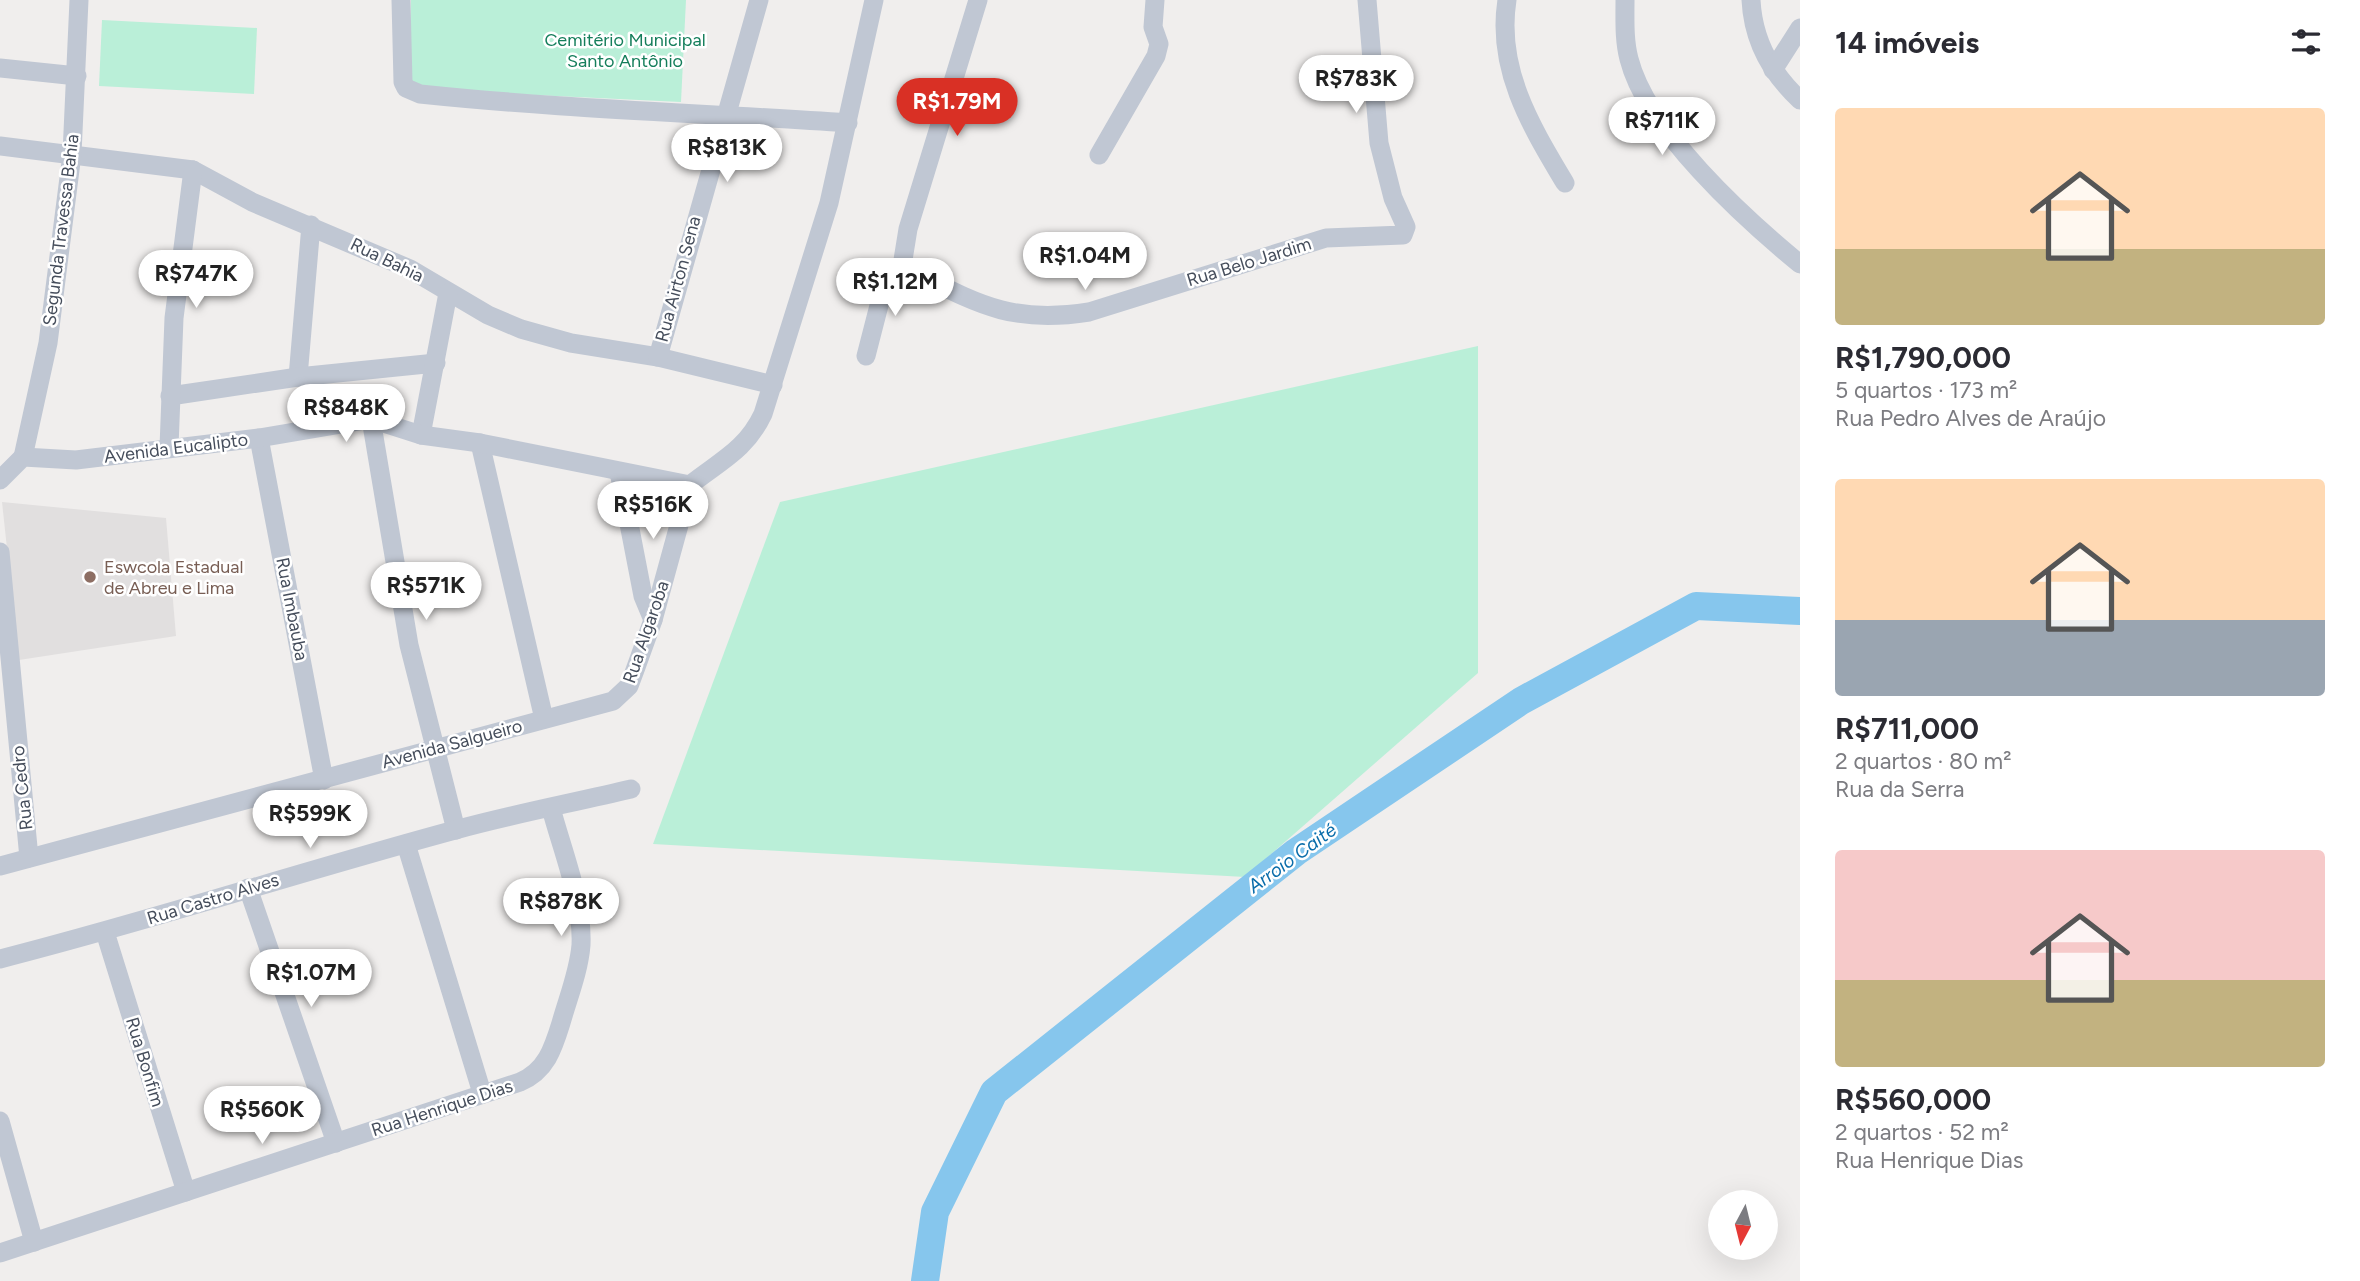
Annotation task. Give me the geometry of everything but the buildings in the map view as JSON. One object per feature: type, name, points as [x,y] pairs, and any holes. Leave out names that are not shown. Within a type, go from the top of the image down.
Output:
[{"type":"street","name":"Segunda Travessa Bahia","points":[[23,457],[48,342],[72,153],[79,0]]},
{"type":"street","points":[[401,0],[402,78],[405,88],[420,94],[578,108],[728,114],[848,123]]},
{"type":"street","name":"Rua Airton Sena","points":[[658,357],[696,214],[728,114],[759,0]]},
{"type":"street","points":[[690,485],[752,436],[773,385],[829,203],[874,0]]},
{"type":"street","points":[[866,356],[884,286],[902,266],[908,229],[978,0]]},
{"type":"street","points":[[1099,155],[1156,56],[1159,44],[1153,27],[1155,0]]},
{"type":"street","name":"Rua Belo Jardim","points":[[902,266],[982,306],[1014,315],[1055,317],[1089,312],[1326,239],[1400,235],[1406,227],[1393,198],[1379,142],[1367,0]]},
{"type":"street","points":[[1507,0],[1504,29],[1506,57],[1517,94],[1565,183]]},
{"type":"street","points":[[1625,0],[1625,37],[1629,60],[1654,113],[1702,171],[1799,264]]},
{"type":"street","points":[[1751,0],[1757,35],[1773,70],[1800,100]]},
{"type":"street","points":[[1773,70],[1800,28]]},
{"type":"street","points":[[0,68],[77,76]]},
{"type":"street","name":"Rua Bahia","points":[[0,146],[193,170],[252,202],[410,269],[449,293],[521,329],[571,343],[658,357],[773,385]]},
{"type":"street","points":[[169,447],[174,318],[193,170]]},
{"type":"street","points":[[298,377],[311,225]]},
{"type":"street","points":[[421,435],[449,293]]},
{"type":"street","points":[[170,396],[298,377],[436,363]]},
{"type":"street","points":[[372,419],[409,645],[456,830]]},
{"type":"street","name":"Avenida Eucalipto","points":[[23,457],[76,460],[259,438],[372,419],[421,435],[480,443],[690,485]]},
{"type":"street","name":"Rua Imbauba","points":[[259,438],[324,780]]},
{"type":"street","points":[[480,443],[544,719]]},
{"type":"street","points":[[0,480],[23,457]]},
{"type":"street","points":[[619,472],[643,596],[653,620]]},
{"type":"street","name":"Rua Algaroba","points":[[620,695],[629,686],[653,620],[690,485]]},
{"type":"street","name":"Rua Cedro","points":[[0,552],[6,694],[29,858]]},
{"type":"street","name":"Avenida Salgueiro","points":[[0,866],[613,701],[620,695]]},
{"type":"street","name":"Rua Castro Alves","points":[[0,959],[105,932],[248,888],[456,830],[631,789]]},
{"type":"street","name":"Rua Henrique Dias","points":[[0,1253],[482,1093],[520,1083],[542,1069],[555,1040],[579,960],[578,911],[551,807]]},
{"type":"street","points":[[406,844],[482,1093]]},
{"type":"street","points":[[248,888],[336,1143]]},
{"type":"street","name":"Rua Bonfim","points":[[105,932],[186,1192]]},
{"type":"street","points":[[0,1121],[34,1242]]},
{"type":"shaded area","name":"Eswcola Estadual de Abreu e Lima","points":[[2,502],[166,518],[176,636],[19,660]]},
{"type":"green space","name":"Cemitério Municipal Santo Antônio","points":[[411,0],[686,0],[681,102],[410,89]]},
{"type":"green space","points":[[102,20],[257,28],[254,94],[99,86]]},
{"type":"green space","points":[[1478,346],[1478,673],[1245,877],[653,844],[780,502]]},
{"type":"waterway","name":"Arroio Caité","points":[[925,1281],[935,1212],[994,1092],[1296,852],[1521,701],[1696,606],[1800,611]]},
{"type":"place","name":"Eswcola Estadual de Abreu e Lima","points":[[90,577]]}]
